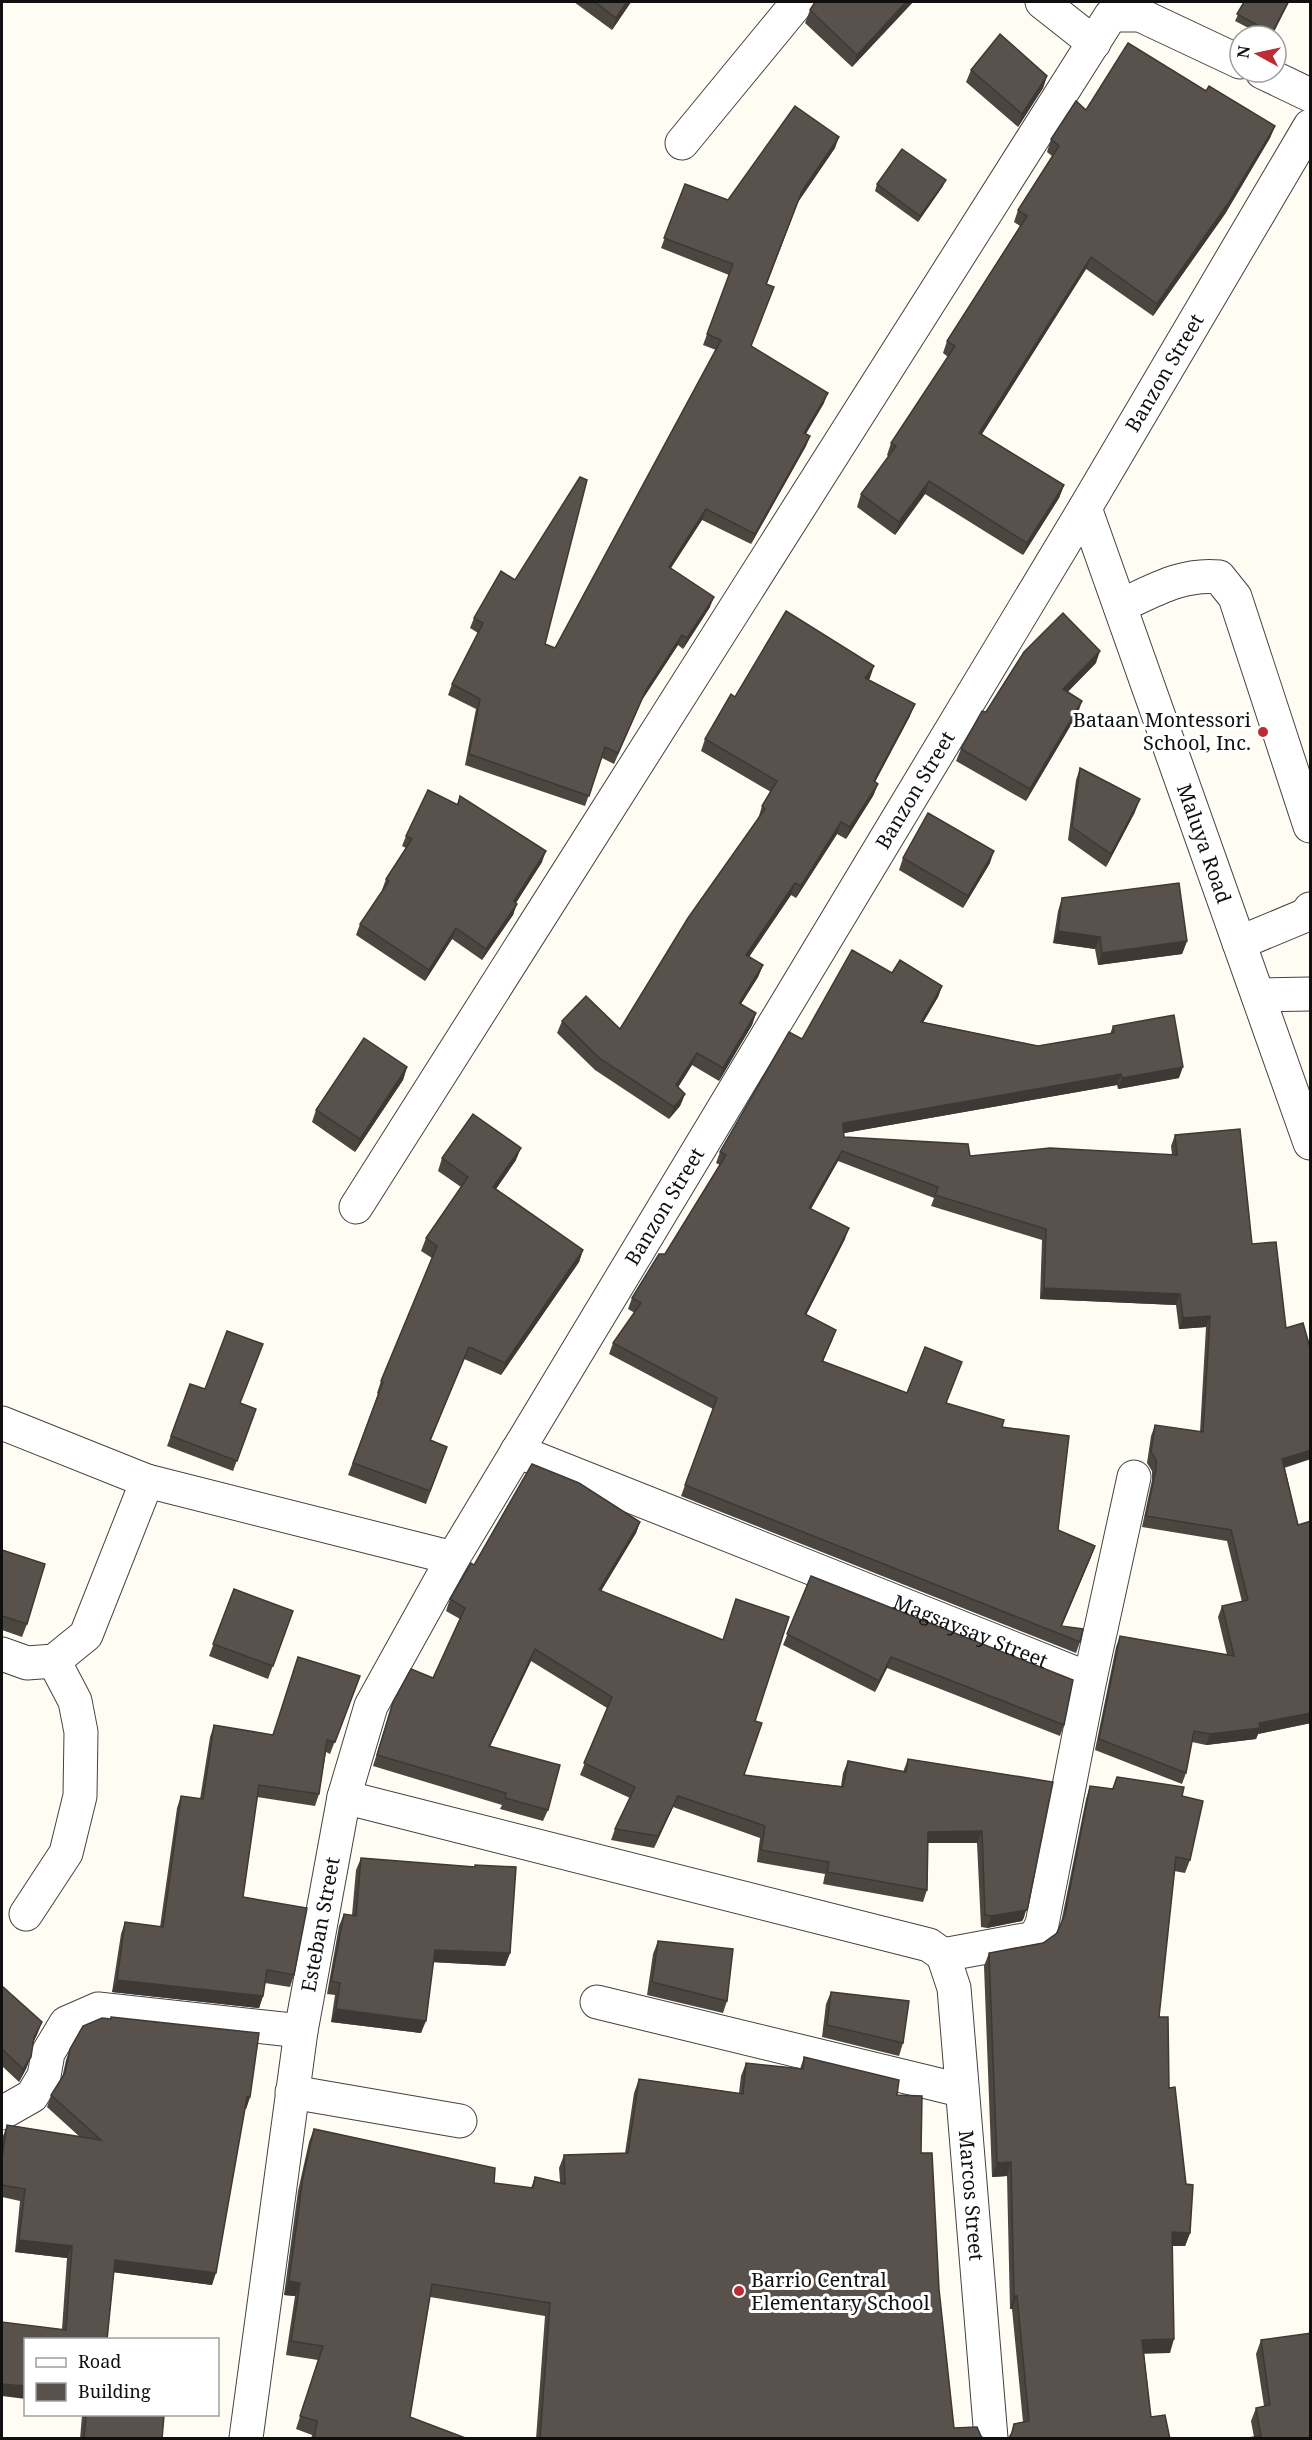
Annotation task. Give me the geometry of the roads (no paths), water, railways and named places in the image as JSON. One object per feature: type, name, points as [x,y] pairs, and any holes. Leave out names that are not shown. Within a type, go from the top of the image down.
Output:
[{"type":"street","points":[[682,143],[798,2]]},
{"type":"street","points":[[1042,2],[1094,43]]},
{"type":"street","points":[[356,1207],[1111,15],[1140,15],[1228,56]]},
{"type":"street","points":[[1288,84],[1311,94]]},
{"type":"street","name":"Banzon Street","points":[[517,1451],[1085,508],[1311,126]]},
{"type":"street","name":"Maluya Road","points":[[1085,508],[1311,1143]]},
{"type":"street","points":[[1120,606],[1183,578],[1201,575],[1219,577],[1236,597],[1311,826]]},
{"type":"street","points":[[1239,943],[1306,915],[1311,909]]},
{"type":"street","points":[[1258,995],[1311,994]]},
{"type":"street","points":[[2,1423],[147,1481],[453,1558]]},
{"type":"street","name":"Esteban Street","points":[[246,2439],[301,2031],[344,1797],[371,1706],[453,1558],[517,1451]]},
{"type":"street","name":"Magsaysay Street","points":[[517,1451],[1090,1679]]},
{"type":"street","points":[[344,1797],[929,1945],[943,1955],[1035,1938],[1042,1924],[1090,1679],[1134,1478]]},
{"type":"street","points":[[2,1654],[27,1663],[54,1660],[86,1635],[147,1481]]},
{"type":"street","points":[[26,1914],[66,1853],[80,1796],[81,1732],[75,1701],[54,1660]]},
{"type":"street","name":"Marcos Street","points":[[943,1955],[954,1988],[960,2090],[991,2439]]},
{"type":"street","points":[[597,2002],[960,2090]]},
{"type":"street","points":[[2,2113],[32,2096],[44,2076],[52,2045],[66,2023],[98,2009],[301,2031]]},
{"type":"street","points":[[292,2092],[460,2121]]},
{"type":"place","name":"Bataan Montessori School, Inc.","points":[[1263,732]]},
{"type":"place","name":"Barrio Central Elementary School","points":[[739,2291]]}]
